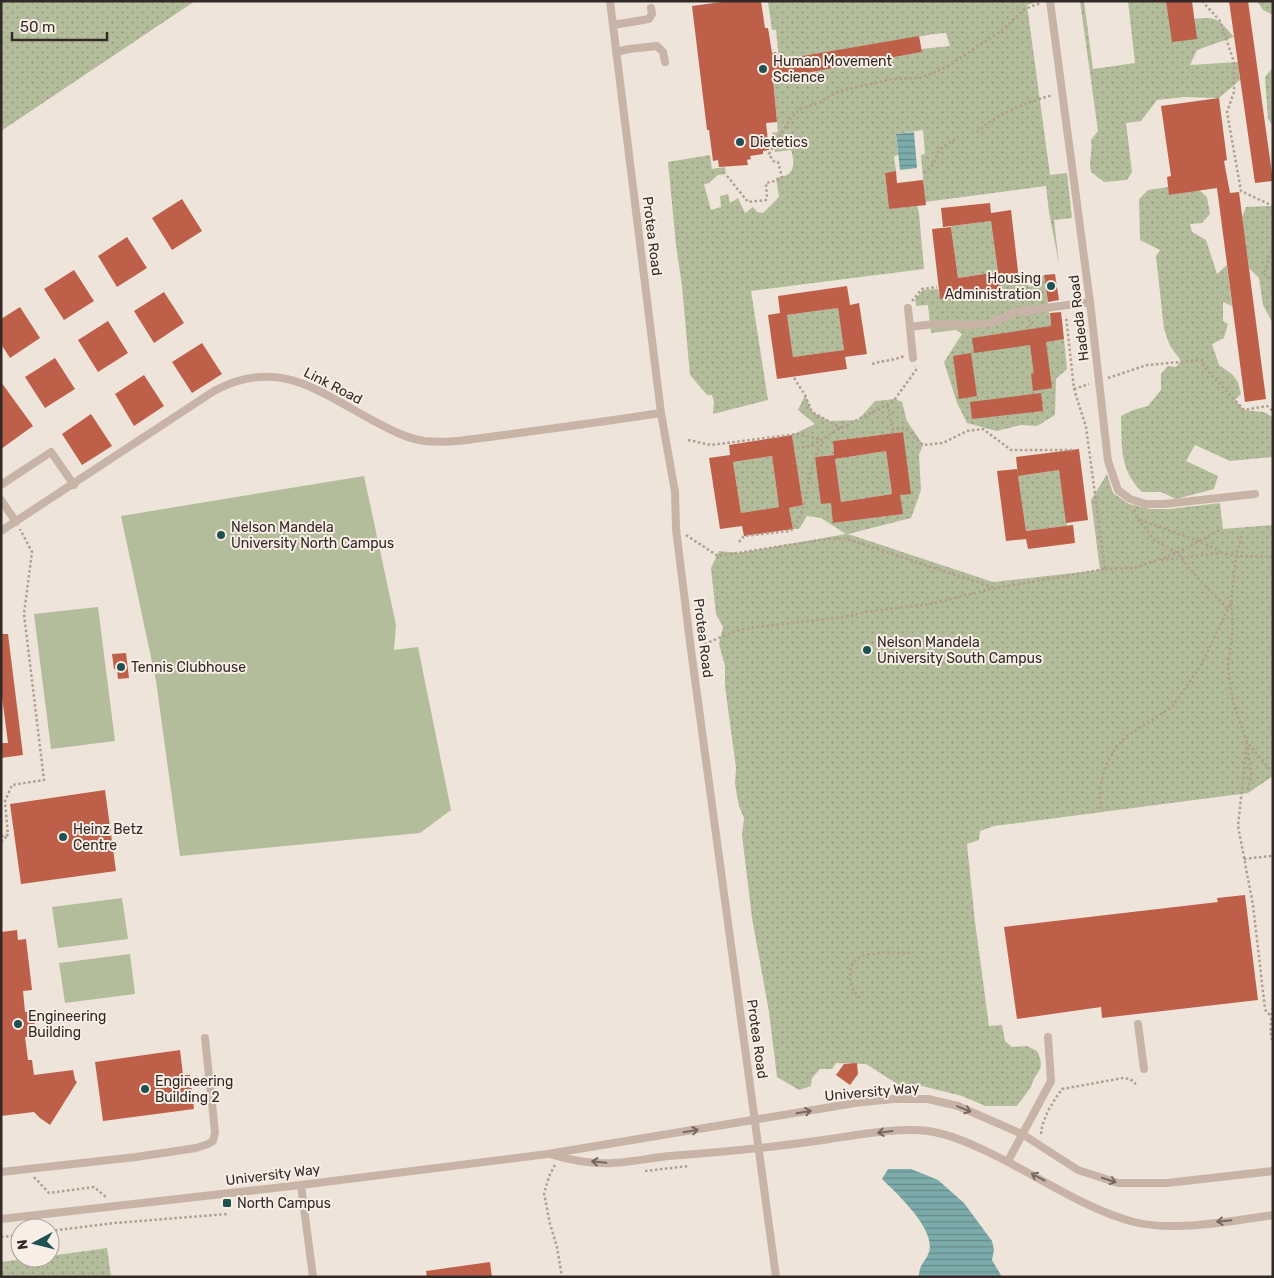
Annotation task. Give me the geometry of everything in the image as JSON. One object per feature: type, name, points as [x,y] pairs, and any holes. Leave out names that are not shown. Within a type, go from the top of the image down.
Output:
[{"type":"lane","name":"Protea Road","points":[[610,1],[661,413],[675,492],[676,529],[776,1277]]},
{"type":"lane","name":"Hadeda Road","points":[[1050,1],[1090,302],[1108,461],[1118,490],[1130,499]]},
{"type":"lane","points":[[613,25],[649,19],[652,14],[651,8]]},
{"type":"lane","points":[[616,52],[657,46],[663,52],[665,62]]},
{"type":"lane","points":[[910,328],[934,324],[971,325],[991,323],[1016,312],[1090,302]]},
{"type":"lane","points":[[908,308],[913,356]]},
{"type":"lane","name":"Link Road","points":[[1,532],[214,391],[236,381],[255,377],[273,376],[298,381],[397,434],[425,441],[463,440],[601,423],[661,413]]},
{"type":"lane","points":[[1,485],[51,452],[74,485]]},
{"type":"lane","points":[[1130,499],[1146,504],[1164,504],[1254,494]]},
{"type":"lane","points":[[1,500],[16,522]]},
{"type":"lane","points":[[1138,1024],[1144,1069]]},
{"type":"lane","points":[[1008,1161],[1051,1081],[1048,1037]]},
{"type":"lane","points":[[1,1172],[136,1157],[196,1148],[213,1141],[215,1132],[205,1038]]},
{"type":"lane","name":"University Way","points":[[1,1219],[301,1185],[548,1154],[855,1103],[893,1099],[928,1099],[958,1106],[1022,1134],[1078,1170],[1118,1183],[1167,1183],[1273,1171]]},
{"type":"lane","name":"University Way","points":[[548,1154],[562,1158],[613,1163],[647,1158],[759,1149],[879,1133],[926,1130],[967,1142],[1008,1161],[1108,1214],[1136,1222],[1163,1225],[1194,1224],[1273,1215]]},
{"type":"lane","points":[[301,1185],[313,1277]]},
{"type":"path","points":[[727,176],[748,202],[766,200],[766,183],[779,180],[782,177],[778,162],[773,161],[768,154],[790,119],[800,109],[818,103],[836,92],[892,79],[919,78],[936,72],[1001,31],[1025,8],[1044,1]]},
{"type":"path","points":[[1202,1],[1220,21],[1234,62],[1234,92],[1228,112],[1241,191],[1273,206]]},
{"type":"path","points":[[977,132],[1024,104],[1062,93]]},
{"type":"path","points":[[924,173],[932,166],[940,149],[957,138]]},
{"type":"path","points":[[1273,246],[1264,274],[1273,280]]},
{"type":"path","points":[[908,308],[922,289],[937,287]]},
{"type":"path","points":[[1065,306],[1074,390],[1086,428],[1106,570]]},
{"type":"path","points":[[797,448],[811,446],[888,404],[895,399],[916,370],[913,356],[893,361],[884,360],[872,364]]},
{"type":"path","points":[[1074,390],[1147,364],[1202,360],[1204,367],[1244,410],[1268,406],[1273,411]]},
{"type":"path","points":[[794,378],[805,395],[812,412],[841,428]]},
{"type":"path","points":[[888,404],[892,429],[905,428],[923,445],[943,443],[966,430],[983,429],[1011,450],[1072,450]]},
{"type":"path","points":[[688,440],[711,445],[797,434],[823,440]]},
{"type":"path","points":[[739,542],[744,536],[790,531],[795,526],[803,505],[813,463],[823,440]]},
{"type":"path","points":[[1130,499],[1138,519],[1154,540],[1177,553],[1228,609]]},
{"type":"path","points":[[1138,519],[1201,542],[1223,554]]},
{"type":"path","points":[[8,835],[5,801],[12,785],[44,780],[24,614],[32,552],[16,522]]},
{"type":"path","points":[[676,529],[718,556],[827,539],[848,539],[996,588]]},
{"type":"path","points":[[692,650],[733,632],[748,628],[851,616],[864,612],[930,604],[996,588],[1106,570],[1135,568],[1177,553],[1201,542],[1220,530]]},
{"type":"path","points":[[1243,530],[1236,556],[1232,603],[1233,625],[1228,668],[1234,702],[1247,742],[1251,775],[1248,790]]},
{"type":"path","points":[[1157,560],[1223,554],[1273,557]]},
{"type":"path","points":[[1101,809],[1100,788],[1105,767],[1116,748],[1127,736],[1172,707],[1201,665],[1232,603]]},
{"type":"path","points":[[1247,742],[1272,772]]},
{"type":"path","points":[[1247,742],[1238,826],[1253,905],[1265,1009],[1267,1013],[1272,1015]]},
{"type":"path","points":[[1,836],[8,835]]},
{"type":"path","points":[[1,842],[8,835]]},
{"type":"path","points":[[1244,859],[1270,856],[1273,859]]},
{"type":"path","points":[[860,998],[850,983],[850,971],[856,960],[866,954],[910,953]]},
{"type":"path","points":[[1273,1008],[1270,1032],[1273,1042]]},
{"type":"path","points":[[1041,1134],[1048,1112],[1062,1089],[1124,1078],[1130,1079],[1136,1084]]},
{"type":"path","points":[[562,1158],[553,1168],[544,1193],[562,1277]]},
{"type":"path","points":[[26,1169],[49,1193],[94,1188],[102,1193],[113,1206],[115,1223]]},
{"type":"path","points":[[60,1230],[115,1223],[227,1214]]},
{"type":"green space","points":[[1,1],[195,1],[1,131]]},
{"type":"green space","points":[[766,1],[1039,1],[1027,5],[1050,175],[1067,173],[1072,218],[1054,220],[1059,264],[1046,186],[925,202],[921,155],[925,154],[923,130],[896,134],[898,155],[894,156],[896,171],[885,173],[889,209],[917,206],[924,269],[751,291],[768,400],[713,414],[714,402],[712,395],[707,395],[690,375],[668,162],[710,155],[712,169],[725,167],[726,174],[718,175],[710,183],[704,184],[711,210],[721,207],[720,196],[728,194],[730,203],[738,198],[745,213],[753,207],[757,212],[763,213],[779,197],[776,178],[791,172],[793,165],[791,150],[775,152],[772,133],[778,132],[773,79],[922,52],[922,49],[950,46],[946,33],[779,60],[776,30],[772,30],[768,2]]},
{"type":"green space","points":[[1080,1],[1084,1],[1093,69],[1135,63],[1128,1],[1166,1],[1194,19],[1208,18],[1221,23],[1234,37],[1197,50],[1190,65],[1238,62],[1240,80],[1219,98],[1184,97],[1157,100],[1141,121],[1126,123],[1132,172],[1127,180],[1104,182],[1091,172],[1091,140],[1098,131]]},
{"type":"green space","points":[[1257,1],[1273,1],[1273,15],[1263,10]]},
{"type":"green space","points":[[1273,67],[1273,126],[1268,119],[1265,77]]},
{"type":"green space","points":[[1168,187],[1170,195],[1199,190],[1207,197],[1210,214],[1202,223],[1190,224],[1192,232],[1206,240],[1217,274],[1227,265],[1232,306],[1223,302],[1223,321],[1228,324],[1224,338],[1212,344],[1219,365],[1232,374],[1238,382],[1241,394],[1235,400],[1244,410],[1264,412],[1273,417],[1273,457],[1230,461],[1195,445],[1186,461],[1218,476],[1214,489],[1176,499],[1161,492],[1142,492],[1129,475],[1123,457],[1121,437],[1121,416],[1148,406],[1161,390],[1161,374],[1168,366],[1176,367],[1181,361],[1170,346],[1164,329],[1156,256],[1160,250],[1140,240],[1139,199],[1148,190]]},
{"type":"green space","points":[[1273,206],[1273,324],[1263,305],[1259,278],[1249,268],[1242,217],[1246,207]]},
{"type":"green space","points":[[991,221],[998,272],[958,278],[951,226]]},
{"type":"green space","points":[[1018,274],[1030,287],[1044,275],[1053,340],[1064,339],[1067,369],[1056,379],[1055,415],[1037,426],[1021,425],[997,431],[967,423],[957,403],[944,362],[962,334],[956,330],[931,333],[928,305],[916,306],[915,299],[923,290],[938,289],[940,299],[1000,292],[999,282]]},
{"type":"green space","points":[[838,308],[844,350],[793,357],[787,315]]},
{"type":"green space","points":[[805,395],[812,412],[829,421],[858,420],[875,401],[895,399],[902,402],[907,421],[923,445],[919,455],[921,490],[911,518],[848,534],[993,582],[1100,570],[1091,500],[1107,474],[1113,493],[1129,504],[1150,509],[1169,509],[1220,503],[1223,529],[1273,525],[1273,776],[1248,793],[994,826],[980,831],[979,840],[967,844],[989,1026],[1002,1025],[1005,1041],[1012,1047],[1027,1046],[1037,1051],[1041,1063],[1041,1067],[1031,1087],[1017,1106],[985,1106],[962,1096],[922,1086],[902,1087],[866,1064],[836,1063],[832,1069],[820,1069],[812,1078],[811,1086],[799,1090],[777,1077],[769,1012],[752,918],[742,835],[744,818],[739,806],[735,784],[736,768],[725,686],[725,666],[719,644],[723,627],[716,614],[711,568],[719,551],[739,553],[846,534],[821,518],[807,516],[799,529],[793,529],[789,508],[803,505],[792,435],[815,424],[798,410]],"holes":[[[903,432],[900,495],[902,514],[834,523],[831,503],[815,457],[834,455],[833,441]]]},
{"type":"green space","points":[[886,451],[892,494],[841,502],[835,459]]},
{"type":"green space","points":[[772,456],[779,507],[741,513],[733,462]]},
{"type":"green space","points":[[1059,470],[1067,526],[1026,531],[1018,476]]},
{"type":"green space","points":[[364,476],[396,625],[394,650],[418,647],[451,810],[420,833],[180,856],[156,681],[121,516]]},
{"type":"green space","points":[[98,607],[115,741],[51,749],[34,614]]},
{"type":"green space","points":[[122,898],[128,939],[58,948],[52,907]]},
{"type":"green space","points":[[130,954],[135,994],[65,1003],[59,963]]},
{"type":"green space","points":[[107,1248],[111,1277],[1,1277],[1,1262],[10,1261],[10,1268],[60,1268],[60,1255]]},
{"type":"water","points":[[914,132],[917,168],[900,170],[896,134]]},
{"type":"water","points":[[888,1169],[911,1169],[938,1180],[964,1203],[992,1241],[994,1250],[992,1260],[1002,1277],[919,1277],[921,1266],[929,1252],[930,1243],[927,1233],[914,1213],[882,1179]]},
{"type":"building","name":"Human Movement Science","points":[[729,1],[761,1],[765,28],[768,28],[772,53],[776,52],[779,60],[919,36],[922,52],[773,79],[777,122],[766,123],[769,150],[763,151],[763,154],[750,156],[751,159],[747,160],[748,165],[719,167],[718,160],[713,161],[709,130],[707,130],[692,6]]},
{"type":"building","points":[[1166,1],[1192,1],[1197,39],[1172,42]]},
{"type":"building","points":[[1229,1],[1248,1],[1273,181],[1255,183]]},
{"type":"building","points":[[1219,98],[1227,160],[1224,161],[1230,193],[1239,192],[1266,399],[1245,402],[1217,188],[1169,195],[1167,177],[1171,176],[1161,106]]},
{"type":"building","points":[[896,171],[897,183],[923,180],[926,205],[889,209],[885,173]]},
{"type":"building","points":[[182,199],[202,231],[172,250],[152,218]]},
{"type":"building","points":[[990,203],[991,213],[1011,210],[1019,280],[999,282],[1001,292],[940,299],[932,229],[951,227],[958,278],[998,272],[991,221],[943,227],[941,208]]},
{"type":"building","points":[[127,237],[147,268],[117,287],[98,256]]},
{"type":"building","points":[[74,270],[94,301],[64,320],[44,289]]},
{"type":"building","name":"Housing Administration","points":[[1055,274],[1059,300],[1048,302],[1044,275]]},
{"type":"building","points":[[847,286],[850,305],[859,303],[867,354],[845,357],[847,369],[777,379],[768,315],[780,313],[778,296]],"holes":[[[838,308],[844,350],[793,357],[787,315]]]},
{"type":"building","points":[[164,292],[184,323],[154,343],[134,311]]},
{"type":"building","points":[[20,307],[40,338],[10,358],[1,344],[1,319]]},
{"type":"building","points":[[1061,312],[1064,339],[1046,342],[1052,388],[1033,391],[1031,374],[1034,374],[1030,345],[974,353],[972,338],[1051,326],[1050,313]]},
{"type":"building","points":[[108,321],[128,353],[98,372],[78,340]]},
{"type":"building","points":[[202,343],[222,374],[192,393],[172,362]]},
{"type":"building","points":[[971,353],[977,396],[959,399],[953,356]]},
{"type":"building","points":[[55,358],[75,389],[45,408],[25,377]]},
{"type":"building","points":[[144,375],[164,406],[134,426],[115,394]]},
{"type":"building","points":[[1,382],[33,426],[1,449]]},
{"type":"building","points":[[1041,393],[1043,411],[972,419],[970,402]]},
{"type":"building","points":[[91,414],[112,446],[82,465],[62,434]]},
{"type":"building","points":[[903,432],[911,494],[900,495],[903,514],[833,523],[831,503],[821,504],[815,457],[834,455],[833,441]],"holes":[[[886,451],[892,494],[841,502],[835,459]]]},
{"type":"building","points":[[792,435],[803,505],[789,508],[793,529],[744,536],[742,526],[720,529],[709,458],[730,455],[729,445]],"holes":[[[772,456],[779,507],[741,513],[733,462]]]},
{"type":"building","points":[[1079,449],[1088,520],[1066,523],[1059,470],[1018,476],[1016,457]]},
{"type":"building","points":[[1017,469],[1026,531],[1073,525],[1075,543],[1028,549],[1026,539],[1006,541],[997,471]]},
{"type":"building","points":[[1,634],[8,634],[23,755],[1,758],[1,743],[8,743],[1,689]]},
{"type":"building","name":"Tennis Clubhouse","points":[[126,653],[129,678],[118,679],[117,669],[114,669],[112,654]]},
{"type":"building","name":"Heinz Betz Centre","points":[[105,790],[116,871],[21,884],[10,804]]},
{"type":"building","points":[[1245,895],[1258,1000],[1102,1018],[1101,1007],[1017,1019],[1004,927],[1218,902],[1217,898]]},
{"type":"building","name":"Engineering Building","points":[[17,930],[18,940],[26,939],[32,990],[23,991],[25,1012],[33,1011],[36,1036],[25,1037],[28,1060],[32,1060],[34,1075],[73,1070],[77,1082],[50,1125],[34,1112],[1,1116],[1,932]]},
{"type":"building","name":"Engineering Building 2","points":[[180,1050],[183,1075],[190,1075],[194,1109],[103,1121],[95,1062]]},
{"type":"building","points":[[857,1063],[858,1074],[850,1085],[836,1075],[844,1064]]},
{"type":"building","points":[[490,1262],[492,1277],[427,1277],[426,1271]]},
{"type":"place","name":"Human Movement Science","points":[[763,69]]},
{"type":"place","name":"Dietetics","points":[[740,142]]},
{"type":"place","name":"Housing Administration","points":[[1051,286]]},
{"type":"place","name":"Nelson Mandela University North Campus","points":[[221,535]]},
{"type":"place","name":"Nelson Mandela University South Campus","points":[[867,650]]},
{"type":"place","name":"Tennis Clubhouse","points":[[121,667]]},
{"type":"place","name":"Heinz Betz Centre","points":[[63,837]]},
{"type":"place","name":"Engineering Building","points":[[18,1024]]},
{"type":"place","name":"Engineering Building 2","points":[[145,1089]]},
{"type":"place","name":"North Campus","points":[[227,1203]]}]
